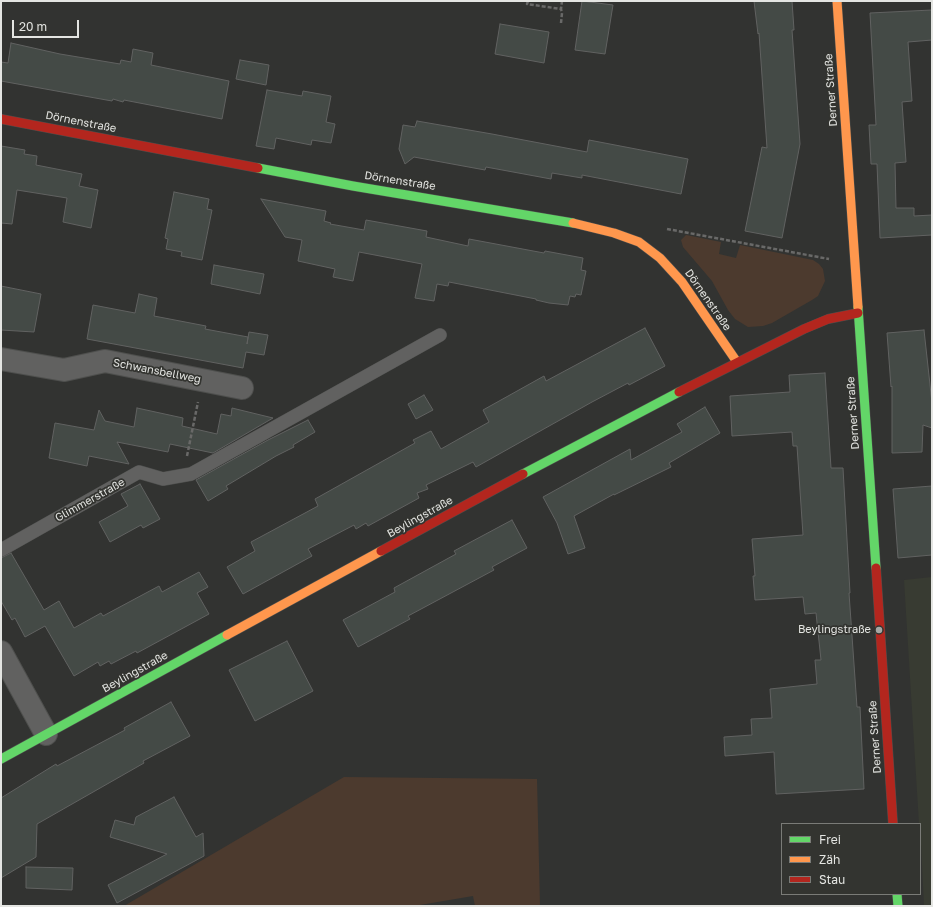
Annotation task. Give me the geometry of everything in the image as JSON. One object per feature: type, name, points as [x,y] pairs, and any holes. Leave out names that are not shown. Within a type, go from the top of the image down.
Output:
[{"type":"street","name":"Derner Straße","points":[[836,1],[893,823]]},
{"type":"street","name":"Dörnenstraße","points":[[1,119],[353,186],[566,222],[614,232],[639,242],[660,258],[682,282],[737,362]]},
{"type":"street","name":"Beylingstraße","points":[[1,759],[480,498],[737,362],[804,329],[828,319],[858,313]]},
{"type":"street","name":"Schwansbellweg","points":[[1,359],[64,370],[106,361],[242,388]]},
{"type":"street","points":[[1,652],[46,734]]},
{"type":"street","points":[[897,895],[898,906]]},
{"type":"lane","name":"Glimmerstraße","points":[[1,550],[139,472],[164,479],[191,474],[440,335]]},
{"type":"path","points":[[528,1],[527,4],[561,9]]},
{"type":"path","points":[[561,23],[562,1]]},
{"type":"path","points":[[667,229],[829,259]]},
{"type":"path","points":[[183,476],[202,380]]},
{"type":"shaded area","points":[[686,235],[721,242],[719,254],[736,258],[740,245],[813,260],[823,269],[825,281],[818,296],[812,300],[772,323],[763,326],[748,327],[735,319],[728,310],[712,281],[683,247],[681,240]]},
{"type":"shaded area","points":[[932,577],[932,906],[924,906],[921,823],[919,823],[904,580]]},
{"type":"shaded area","points":[[344,777],[537,779],[540,906],[475,906],[473,896],[414,906],[124,906]]},
{"type":"building","points":[[582,1],[613,5],[605,54],[575,50]]},
{"type":"building","points":[[754,1],[792,1],[794,30],[792,30],[800,144],[782,238],[745,231],[762,147],[767,148],[759,33],[758,34]]},
{"type":"building","points":[[932,10],[932,40],[908,42],[912,101],[902,102],[906,162],[895,163],[896,208],[914,208],[914,216],[932,215],[932,235],[880,238],[877,164],[871,164],[869,125],[876,125],[870,13]]},
{"type":"building","points":[[500,24],[549,32],[544,63],[495,54]]},
{"type":"building","points":[[11,43],[60,54],[120,64],[121,60],[131,62],[133,49],[153,53],[151,65],[229,81],[222,119],[124,100],[123,102],[113,99],[112,101],[1,81],[1,62],[8,63]]},
{"type":"building","points":[[240,60],[269,65],[266,85],[236,79]]},
{"type":"building","points":[[267,90],[302,96],[303,91],[331,96],[326,122],[335,124],[331,143],[312,140],[311,145],[276,138],[274,149],[256,146]]},
{"type":"building","points":[[417,121],[587,152],[589,140],[688,159],[681,194],[582,175],[582,178],[552,173],[551,179],[486,167],[485,170],[414,157],[405,164],[399,149],[403,125],[415,127]]},
{"type":"building","points":[[1,146],[25,150],[24,154],[37,156],[36,165],[82,174],[79,186],[98,190],[91,228],[63,222],[67,198],[17,190],[12,224],[1,223]]},
{"type":"building","points":[[174,192],[209,199],[207,209],[212,210],[202,260],[181,256],[182,252],[166,249],[168,239],[165,238]]},
{"type":"building","points":[[261,199],[326,211],[324,221],[331,223],[330,224],[364,230],[366,220],[427,231],[426,237],[468,246],[469,239],[544,253],[545,251],[583,258],[581,270],[586,271],[581,295],[576,294],[575,297],[570,296],[568,305],[549,303],[536,299],[449,282],[448,286],[437,284],[434,301],[415,298],[422,264],[359,252],[353,281],[333,277],[335,269],[298,261],[302,240],[285,237]]},
{"type":"building","points":[[214,265],[264,274],[260,294],[211,284]]},
{"type":"building","points":[[1,286],[41,294],[34,332],[1,330]]},
{"type":"building","points":[[139,294],[157,298],[154,316],[206,326],[205,329],[248,337],[247,344],[249,332],[268,335],[264,355],[246,352],[243,368],[87,339],[93,305],[135,313]]},
{"type":"building","points":[[645,328],[665,366],[592,402],[476,467],[473,462],[426,485],[428,489],[417,493],[419,498],[368,526],[366,523],[356,529],[354,525],[308,549],[312,556],[243,594],[227,567],[255,551],[251,542],[318,506],[315,499],[415,443],[413,440],[431,431],[441,449],[489,422],[483,410],[544,376],[546,381]]},
{"type":"building","points":[[924,330],[932,403],[932,428],[923,425],[922,452],[892,453],[892,386],[891,387],[887,333]]},
{"type":"building","points":[[825,373],[831,468],[843,468],[849,593],[857,707],[860,707],[864,789],[776,794],[774,752],[725,756],[724,737],[752,735],[751,719],[772,718],[770,689],[817,684],[815,660],[821,660],[816,613],[805,614],[803,597],[755,600],[752,539],[803,535],[797,446],[793,446],[792,432],[732,436],[730,396],[790,392],[789,375]]},
{"type":"building","points":[[424,395],[433,410],[416,419],[408,404]]},
{"type":"building","points":[[705,407],[720,433],[669,463],[671,467],[614,494],[574,516],[585,548],[568,554],[557,523],[543,497],[630,449],[631,460],[682,432],[677,424]]},
{"type":"building","points":[[137,408],[183,418],[182,426],[217,434],[221,414],[231,416],[232,408],[273,418],[213,453],[170,444],[168,452],[117,442],[129,464],[89,456],[87,466],[49,458],[55,423],[94,430],[99,410],[105,421],[134,427]]},
{"type":"building","points":[[308,420],[315,432],[293,445],[294,447],[226,486],[228,489],[208,501],[196,480],[268,440]]},
{"type":"building","points":[[140,484],[160,519],[143,528],[141,525],[110,542],[99,522],[128,506],[121,494]]},
{"type":"building","points":[[932,486],[932,555],[898,558],[893,489]]},
{"type":"building","points":[[512,520],[527,548],[492,567],[494,570],[408,616],[410,619],[358,647],[343,620],[395,592],[394,588],[456,554],[454,551]]},
{"type":"building","points":[[11,553],[44,610],[59,601],[74,628],[101,613],[103,616],[159,586],[162,592],[199,572],[208,587],[197,593],[209,614],[137,653],[136,651],[111,664],[109,661],[100,666],[98,662],[74,676],[45,626],[25,637],[15,618],[12,620],[1,601],[1,558]]},
{"type":"building","points":[[287,641],[313,691],[255,721],[229,670]]},
{"type":"building","points":[[171,702],[190,736],[143,761],[144,763],[37,824],[36,857],[1,878],[1,798],[56,764],[57,766],[125,730],[124,728]]},
{"type":"building","points":[[174,797],[196,837],[203,833],[204,856],[117,903],[108,885],[167,854],[110,837],[115,820],[134,825],[136,817]]},
{"type":"building","points":[[26,867],[73,868],[72,890],[26,888]]},
{"type":"traffic: fast","points":[[258,168],[353,186],[573,223]]},
{"type":"traffic: fast","points":[[858,307],[876,568]]},
{"type":"traffic: fast","points":[[523,474],[679,392]]},
{"type":"traffic: fast","points":[[1,759],[227,635]]},
{"type":"traffic: fast","points":[[897,895],[898,906]]},
{"type":"traffic: slow","points":[[837,1],[858,307]]},
{"type":"traffic: slow","points":[[573,223],[614,233],[639,242],[660,258],[682,282],[737,362]]},
{"type":"traffic: slow","points":[[227,635],[381,551]]},
{"type":"traffic: jam","points":[[1,119],[258,168]]},
{"type":"traffic: jam","points":[[679,392],[804,329],[828,319],[858,313]]},
{"type":"traffic: jam","points":[[381,551],[523,474]]},
{"type":"traffic: jam","points":[[876,568],[893,823]]},
{"type":"place","name":"Beylingstraße","points":[[879,630]]}]
